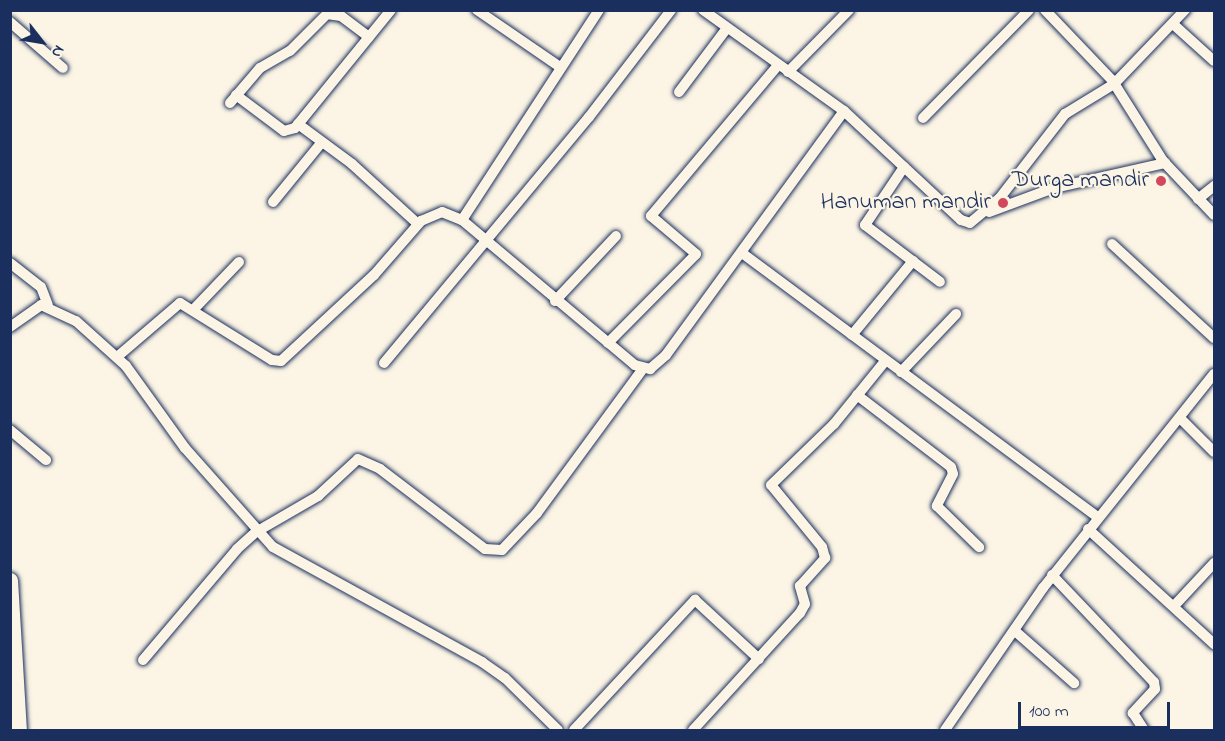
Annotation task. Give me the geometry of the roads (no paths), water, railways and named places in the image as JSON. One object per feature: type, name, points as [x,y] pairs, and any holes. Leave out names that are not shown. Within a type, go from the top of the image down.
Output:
[{"type":"main road","points":[[10,580],[14,700],[20,730]]},
{"type":"street","points":[[369,37],[341,16],[327,14],[290,51],[260,68],[233,99],[284,131],[298,124],[369,37],[391,10]]},
{"type":"street","points":[[477,10],[560,67]]},
{"type":"street","points":[[462,220],[542,103],[560,67],[599,10]]},
{"type":"street","points":[[384,363],[671,10]]},
{"type":"street","points":[[703,10],[844,111],[961,220],[970,223],[987,213],[1054,188],[1165,163]]},
{"type":"street","points":[[788,72],[849,10]]},
{"type":"street","points":[[923,118],[1029,10]]},
{"type":"street","points":[[1045,10],[1114,84],[1165,163],[1215,215]]},
{"type":"street","points":[[987,213],[1065,114],[1114,84],[1185,10]]},
{"type":"street","points":[[10,22],[63,68]]},
{"type":"street","points":[[1173,24],[1215,61]]},
{"type":"street","points":[[679,92],[727,28]]},
{"type":"street","points":[[608,343],[696,254],[651,216],[778,65]]},
{"type":"street","points":[[143,660],[226,560],[256,532],[318,496],[358,459],[365,459],[485,549],[502,550],[537,513],[642,370],[657,365],[666,355],[844,111]]},
{"type":"street","points":[[298,124],[418,224]]},
{"type":"street","points":[[273,202],[322,142]]},
{"type":"street","points":[[904,167],[864,222],[940,282]]},
{"type":"street","points":[[1198,199],[1215,186]]},
{"type":"street","points":[[117,357],[176,303],[194,309],[272,360],[281,361],[374,275],[418,224],[442,212],[462,220],[555,301],[642,370]]},
{"type":"street","points":[[555,301],[616,236]]},
{"type":"street","points":[[1112,244],[1215,338]]},
{"type":"street","points":[[742,253],[1097,517]]},
{"type":"street","points":[[852,334],[913,261]]},
{"type":"street","points":[[194,309],[239,262]]},
{"type":"street","points":[[10,263],[41,287],[48,305]]},
{"type":"street","points":[[10,327],[35,306],[48,305],[76,321],[117,357],[256,532],[286,556],[383,604],[482,662],[518,689],[558,730]]},
{"type":"street","points":[[901,372],[956,314]]},
{"type":"street","points":[[693,730],[803,608],[800,586],[825,558],[822,548],[771,485],[857,395],[886,360]]},
{"type":"street","points":[[945,730],[1052,575],[1097,517],[1181,419],[1215,374]]},
{"type":"street","points":[[857,395],[951,467],[953,474],[937,507],[979,547]]},
{"type":"street","points":[[1181,419],[1215,452]]},
{"type":"street","points":[[10,430],[46,460]]},
{"type":"street","points":[[1088,528],[1215,644]]},
{"type":"street","points":[[1174,606],[1215,563]]},
{"type":"street","points":[[1052,575],[1154,682],[1155,689],[1133,713],[1144,730]]},
{"type":"street","points":[[574,730],[695,600],[759,659]]},
{"type":"street","points":[[1015,631],[1074,682]]},
{"type":"place","name":"Durga mandir","points":[[1161,181]]},
{"type":"place","name":"Hanuman mandir","points":[[1003,203]]}]
